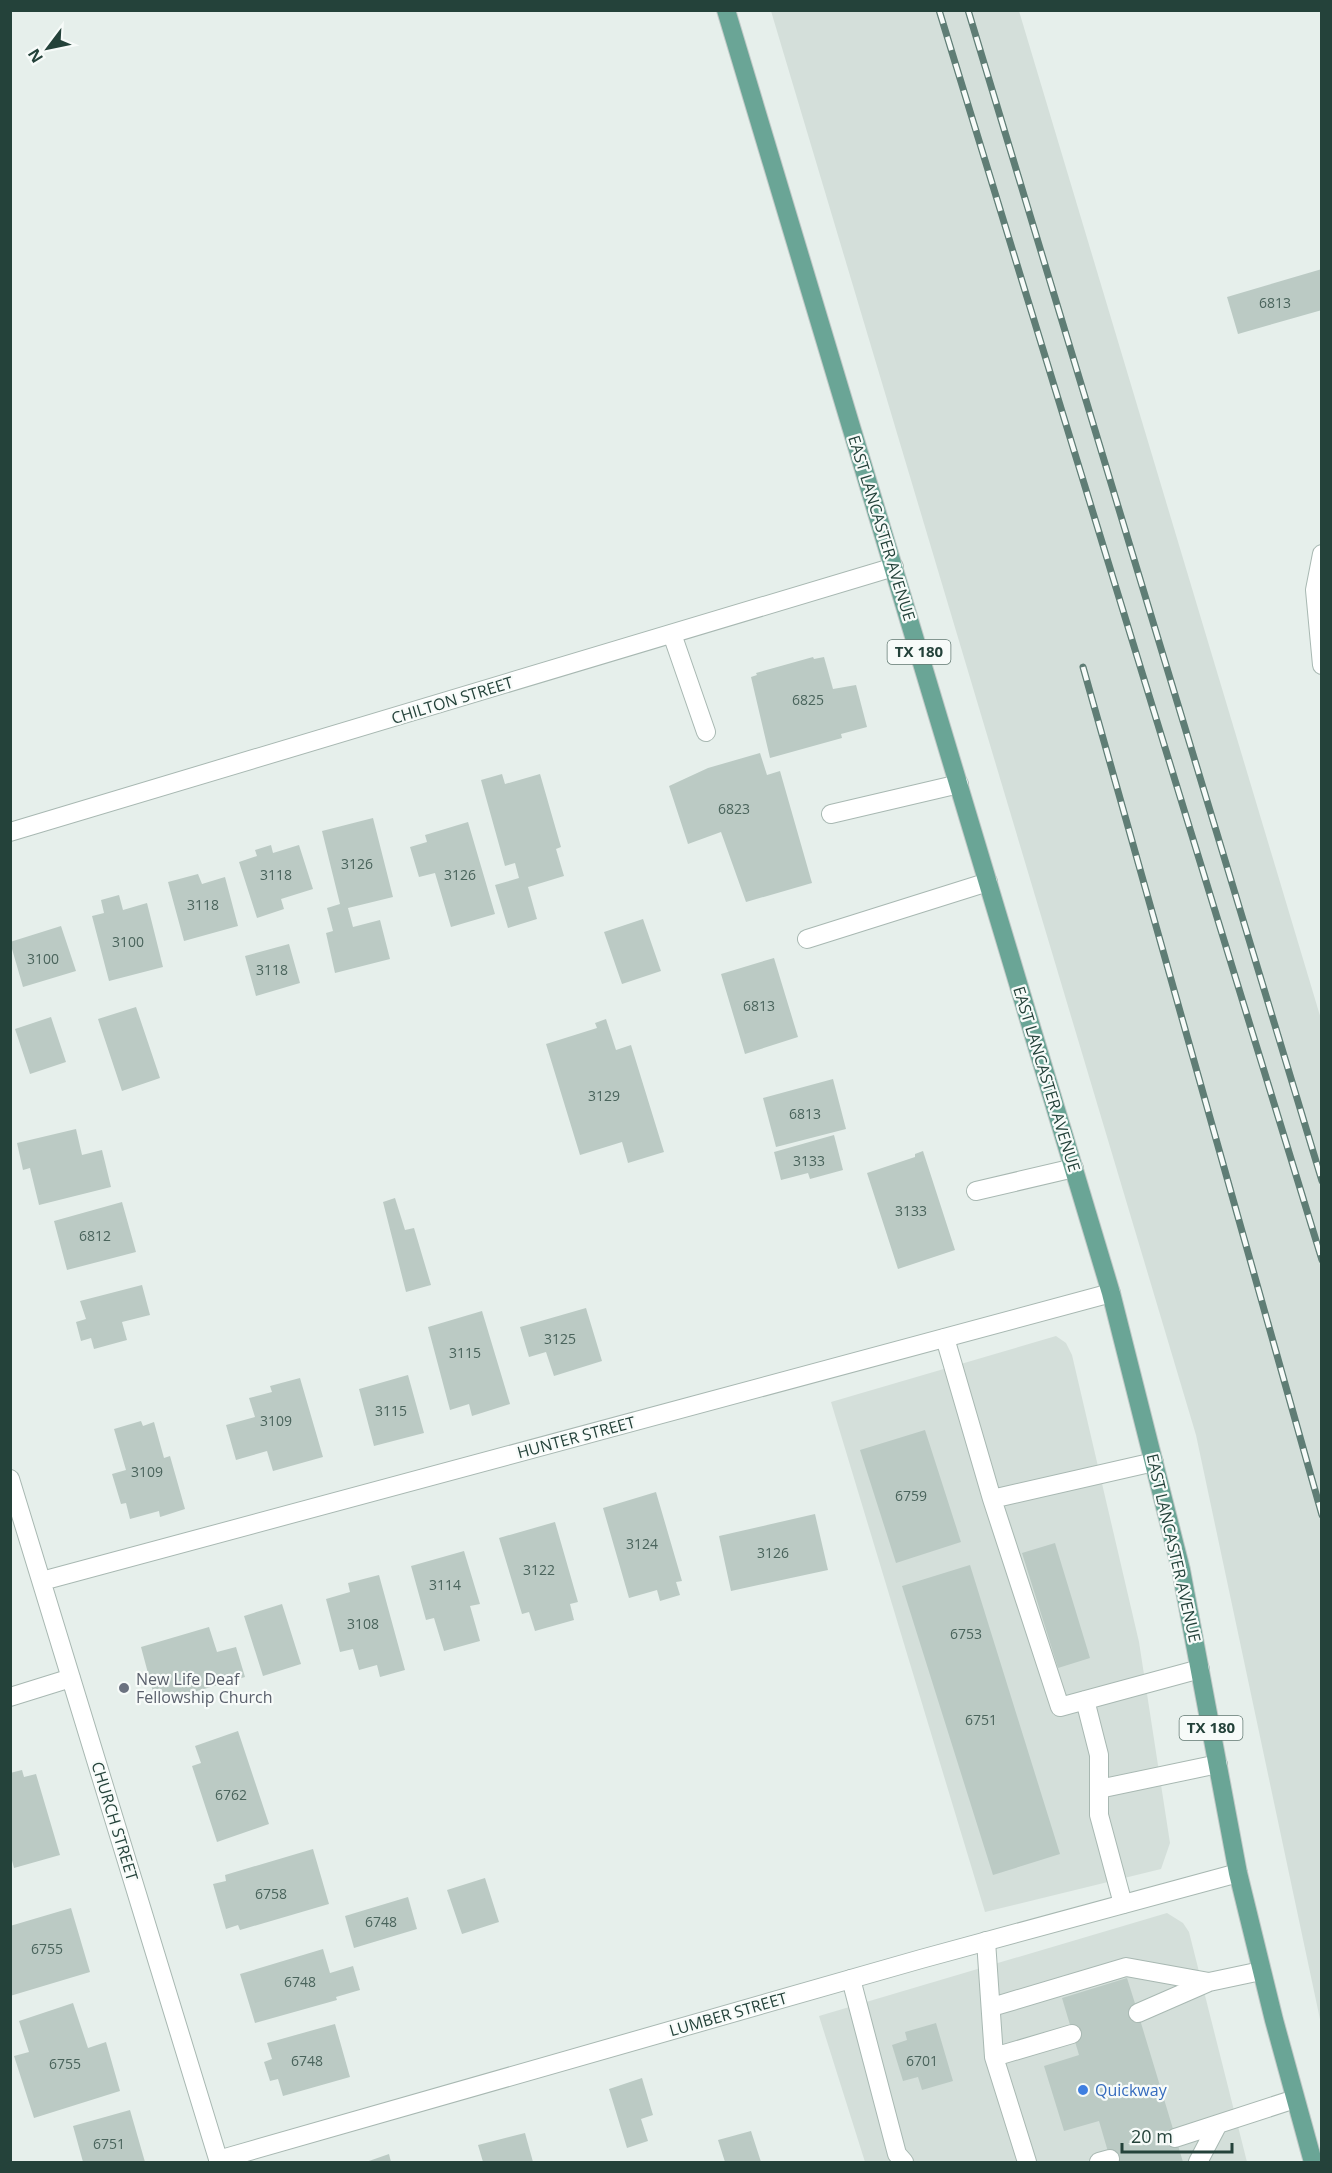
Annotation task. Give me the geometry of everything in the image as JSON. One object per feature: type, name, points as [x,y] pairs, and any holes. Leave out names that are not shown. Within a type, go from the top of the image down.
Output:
[{"type":"main road","name":"EAST LANCASTER AVENUE","points":[[726,10],[1111,1293],[1181,1570],[1238,1873],[1313,2163]]},
{"type":"street","points":[[1322,554],[1315,590],[1322,665]]},
{"type":"street","name":"CHILTON STREET","points":[[10,832],[894,567]]},
{"type":"street","points":[[672,634],[706,732]]},
{"type":"street","points":[[831,814],[959,784]]},
{"type":"street","points":[[807,939],[988,882]]},
{"type":"street","points":[[975,1191],[1074,1168]]},
{"type":"street","name":"HUNTER STREET","points":[[42,1581],[1111,1293]]},
{"type":"street","points":[[945,1338],[992,1499],[1060,1707],[1200,1669]]},
{"type":"street","points":[[992,1499],[1155,1462]]},
{"type":"street","name":"CHURCH STREET","points":[[10,1479],[219,2161]]},
{"type":"street","points":[[10,1696],[71,1678]]},
{"type":"street","points":[[1085,1700],[1099,1755],[1099,1815],[1123,1904]]},
{"type":"street","points":[[1099,1789],[1218,1764]]},
{"type":"street","name":"LUMBER STREET","points":[[219,2161],[851,1979],[1238,1873]]},
{"type":"street","points":[[986,1941],[994,2057],[1027,2163]]},
{"type":"street","points":[[992,2007],[1126,1967],[1209,1982]]},
{"type":"street","points":[[1138,2013],[1209,1982],[1262,1971]]},
{"type":"street","points":[[851,1979],[899,2160]]},
{"type":"street","points":[[994,2057],[1072,2034]]},
{"type":"street","points":[[1175,2138],[1295,2099]]},
{"type":"street","points":[[1198,2163],[1218,2124]]},
{"type":"shaded area","points":[[771,11],[1019,11],[1321,1019],[1321,2024],[1196,1435]]},
{"type":"shaded area","points":[[1056,1336],[1066,1343],[1072,1355],[1139,1642],[1170,1843],[1161,1869],[985,1912],[831,1402]]},
{"type":"shaded area","points":[[1167,1913],[1183,1923],[1189,1932],[1247,2162],[865,2162],[819,2016]]},
{"type":"building","points":[[1322,269],[1322,310],[1238,334],[1227,297]]},
{"type":"building","points":[[813,657],[814,659],[824,657],[833,689],[856,685],[867,727],[841,734],[842,738],[770,758],[751,677],[757,675],[756,673]]},
{"type":"building","points":[[760,753],[767,775],[780,771],[812,883],[746,902],[721,832],[688,844],[669,786],[708,768]]},
{"type":"building","points":[[502,774],[505,784],[540,774],[561,847],[556,849],[564,876],[528,887],[537,919],[508,928],[495,885],[519,878],[515,863],[505,866],[481,780]]},
{"type":"building","points":[[373,818],[393,897],[348,908],[353,927],[380,920],[390,959],[335,973],[326,933],[333,931],[327,908],[340,904],[322,831]]},
{"type":"building","points":[[468,822],[495,914],[451,927],[435,873],[419,877],[410,847],[427,842],[425,835]]},
{"type":"building","points":[[271,845],[273,853],[299,845],[313,889],[281,899],[284,909],[257,918],[239,862],[257,856],[255,850]]},
{"type":"building","points":[[198,874],[202,884],[225,877],[238,926],[184,941],[168,882]]},
{"type":"building","points":[[119,895],[123,910],[147,903],[163,967],[109,981],[92,916],[104,913],[101,900]]},
{"type":"building","points":[[643,919],[661,971],[622,984],[604,932]]},
{"type":"building","points":[[61,926],[76,971],[23,987],[10,942]]},
{"type":"building","points":[[289,944],[300,983],[256,996],[245,956]]},
{"type":"building","points":[[774,958],[798,1037],[745,1054],[721,974]]},
{"type":"building","points":[[136,1007],[160,1078],[122,1091],[98,1019]]},
{"type":"building","points":[[51,1017],[66,1062],[30,1074],[15,1029]]},
{"type":"building","points":[[606,1019],[616,1050],[631,1045],[664,1152],[628,1163],[622,1142],[580,1155],[546,1044],[597,1028],[595,1023]]},
{"type":"building","points":[[833,1079],[846,1129],[776,1147],[763,1098]]},
{"type":"building","points":[[76,1129],[82,1155],[102,1150],[111,1187],[39,1205],[30,1168],[23,1170],[17,1143]]},
{"type":"building","points":[[834,1135],[843,1170],[810,1179],[808,1173],[781,1180],[774,1152]]},
{"type":"building","points":[[923,1151],[955,1250],[898,1269],[867,1173],[915,1157],[915,1154]]},
{"type":"building","points":[[395,1198],[405,1230],[414,1228],[431,1285],[406,1292],[383,1202]]},
{"type":"building","points":[[122,1202],[136,1252],[67,1270],[54,1221]]},
{"type":"building","points":[[142,1285],[150,1315],[122,1322],[127,1340],[94,1349],[91,1338],[81,1341],[76,1322],[86,1319],[80,1301]]},
{"type":"building","points":[[586,1308],[602,1361],[554,1376],[546,1352],[529,1357],[520,1327]]},
{"type":"building","points":[[482,1311],[510,1404],[472,1416],[469,1404],[450,1410],[428,1327]]},
{"type":"building","points":[[408,1375],[424,1433],[374,1446],[359,1389]]},
{"type":"building","points":[[300,1378],[323,1457],[273,1471],[267,1451],[236,1460],[226,1425],[255,1417],[249,1398],[272,1392],[270,1386]]},
{"type":"building","points":[[141,1421],[143,1426],[154,1422],[164,1458],[170,1456],[185,1509],[160,1517],[159,1511],[130,1519],[126,1503],[121,1504],[112,1474],[126,1470],[114,1429]]},
{"type":"building","points":[[925,1430],[961,1542],[896,1563],[860,1450]]},
{"type":"building","points":[[656,1492],[682,1581],[676,1582],[680,1595],[660,1601],[657,1590],[629,1598],[603,1508]]},
{"type":"building","points":[[815,1514],[828,1570],[731,1591],[719,1536]]},
{"type":"building","points":[[555,1522],[578,1602],[570,1604],[574,1620],[535,1631],[529,1612],[522,1614],[499,1538]]},
{"type":"building","points":[[1055,1543],[1090,1658],[1058,1668],[1022,1553]]},
{"type":"building","points":[[464,1551],[480,1604],[470,1606],[480,1641],[444,1651],[434,1618],[426,1620],[411,1566]]},
{"type":"building","points":[[970,1565],[1060,1854],[993,1875],[902,1586]]},
{"type":"building","points":[[379,1575],[405,1670],[380,1677],[377,1665],[359,1670],[353,1649],[340,1652],[326,1599],[350,1592],[348,1583]]},
{"type":"building","points":[[282,1604],[301,1664],[263,1676],[244,1616]]},
{"type":"building","points":[[209,1627],[217,1652],[236,1647],[245,1677],[156,1703],[141,1647]]},
{"type":"building","points":[[238,1731],[269,1824],[217,1842],[192,1766],[201,1763],[195,1746]]},
{"type":"building","points":[[22,1770],[24,1777],[36,1774],[60,1855],[14,1868],[10,1853],[10,1773]]},
{"type":"building","points":[[313,1849],[329,1904],[240,1930],[238,1925],[226,1929],[213,1884],[226,1881],[225,1875]]},
{"type":"building","points":[[485,1878],[499,1922],[462,1934],[447,1890]]},
{"type":"building","points":[[408,1897],[417,1929],[354,1948],[345,1916]]},
{"type":"building","points":[[71,1908],[90,1972],[10,1996],[10,1926]]},
{"type":"building","points":[[323,1949],[330,1973],[353,1966],[360,1990],[336,1997],[337,2000],[255,2023],[240,1974]]},
{"type":"building","points":[[1127,1978],[1183,2162],[1111,2162],[1099,2121],[1064,2131],[1044,2066],[1079,2055],[1062,1998]]},
{"type":"building","points":[[73,2003],[88,2048],[106,2042],[120,2091],[34,2118],[14,2056],[29,2052],[19,2021]]},
{"type":"building","points":[[936,2023],[953,2081],[922,2090],[918,2077],[903,2081],[892,2045],[907,2040],[905,2032]]},
{"type":"building","points":[[335,2024],[350,2077],[283,2096],[278,2079],[270,2081],[264,2062],[272,2059],[267,2043]]},
{"type":"building","points":[[642,2078],[653,2115],[641,2119],[648,2141],[627,2148],[609,2089]]},
{"type":"building","points":[[130,2110],[145,2162],[83,2162],[73,2126]]},
{"type":"building","points":[[751,2131],[761,2162],[725,2162],[718,2140]]},
{"type":"building","points":[[525,2133],[533,2162],[483,2162],[478,2145]]},
{"type":"building","points":[[389,2154],[391,2162],[366,2162]]},
{"type":"railway","points":[[939,10],[1322,1260]]},
{"type":"railway","points":[[968,10],[1322,1181]]},
{"type":"railway","points":[[1083,667],[1322,1515]]},
{"type":"place","name":"New Life Deaf Fellowship Church","points":[[124,1688]]},
{"type":"place","name":"Quickway","points":[[1083,2090]]}]
